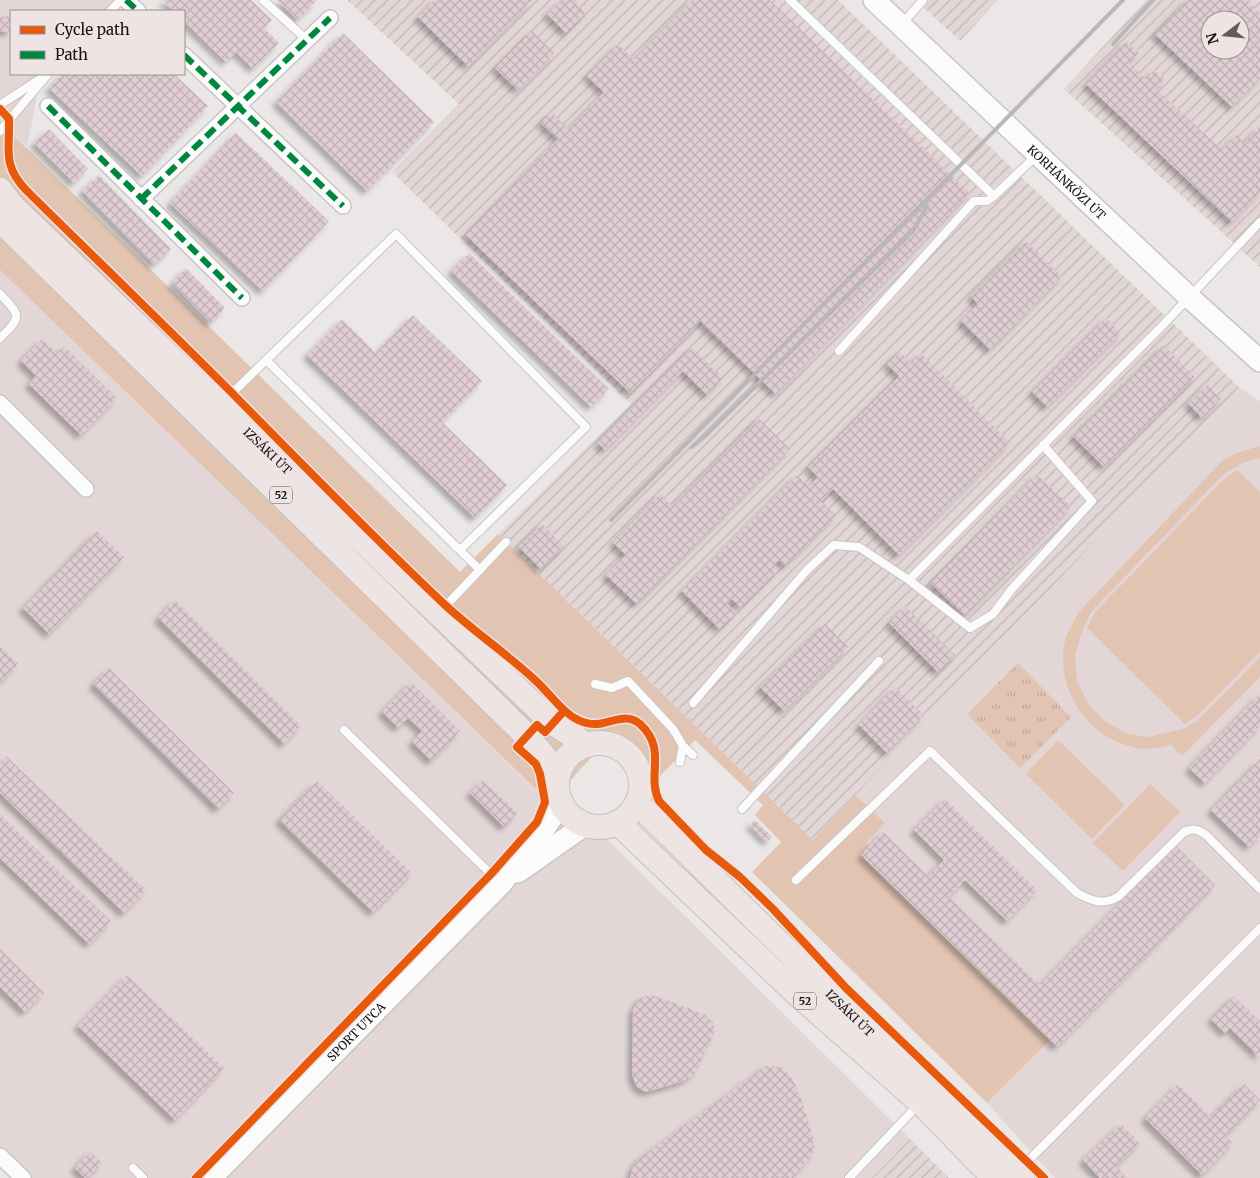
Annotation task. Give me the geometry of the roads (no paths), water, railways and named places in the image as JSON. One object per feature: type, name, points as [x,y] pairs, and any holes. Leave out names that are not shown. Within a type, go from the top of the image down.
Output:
[{"type":"main road","name":"IZSÁKI ÚT","points":[[0,190],[12,206],[219,406],[554,723],[587,745]]},
{"type":"main road","name":"IZSÁKI ÚT","points":[[0,220],[527,736],[558,773]]},
{"type":"main road","points":[[608,744],[618,748],[634,762],[641,782],[637,803],[626,818],[618,823],[602,828],[585,825],[571,817],[561,804],[557,792],[558,773],[562,765],[572,752],[587,745],[608,744]]},
{"type":"main road","name":"IZSÁKI ÚT","points":[[637,803],[823,995],[1011,1177]]},
{"type":"main road","name":"IZSÁKI ÚT","points":[[618,823],[823,995],[921,1103],[1011,1177]]},
{"type":"street","points":[[126,0],[137,10]]},
{"type":"street","name":"KORHÁNKÖZI ÚT","points":[[874,0],[1037,155],[1260,362]]},
{"type":"street","points":[[141,199],[330,18]]},
{"type":"street","points":[[185,56],[343,206]]},
{"type":"street","points":[[48,106],[242,298]]},
{"type":"street","points":[[0,404],[86,489]]},
{"type":"street","points":[[501,884],[561,804]]},
{"type":"street","points":[[501,884],[585,825]]},
{"type":"street","name":"SPORT UTCA","points":[[211,1178],[501,884]]},
{"type":"street","points":[[0,1156],[24,1178]]},
{"type":"lane","points":[[111,10],[121,0]]},
{"type":"lane","points":[[263,0],[307,40]]},
{"type":"lane","points":[[790,0],[994,196]]},
{"type":"lane","points":[[901,25],[923,0]]},
{"type":"lane","points":[[0,105],[46,75]]},
{"type":"lane","points":[[0,131],[47,75]]},
{"type":"lane","points":[[839,351],[974,201],[988,201],[1037,155]]},
{"type":"lane","points":[[910,580],[1189,297],[1260,222]]},
{"type":"lane","points":[[219,406],[396,234],[586,427],[460,550]]},
{"type":"lane","points":[[0,294],[14,308],[17,318],[13,326],[0,338]]},
{"type":"lane","points":[[266,360],[480,570]]},
{"type":"lane","points":[[693,703],[806,570],[834,545],[859,547],[910,580],[970,628],[993,614],[1011,590],[1092,501],[1042,445]]},
{"type":"lane","points":[[439,613],[506,542]]},
{"type":"lane","points":[[742,809],[879,661]]},
{"type":"lane","points":[[595,684],[612,688],[628,681],[673,728],[683,746],[693,755]]},
{"type":"lane","points":[[344,730],[501,884]]},
{"type":"lane","points":[[680,762],[683,746]]},
{"type":"lane","points":[[796,880],[930,751],[1077,893],[1087,899],[1096,902],[1111,901],[1119,896],[1184,832],[1192,829],[1200,830],[1206,835],[1260,889]]},
{"type":"lane","points":[[1011,1177],[1260,928]]},
{"type":"lane","points":[[849,1178],[921,1103]]},
{"type":"lane","points":[[133,1168],[143,1178]]},
{"type":"railway","points":[[611,520],[1123,0]]},
{"type":"railway","points":[[1113,44],[1153,0]]},
{"type":"railway","points":[[692,447],[913,231],[927,206]]}]
